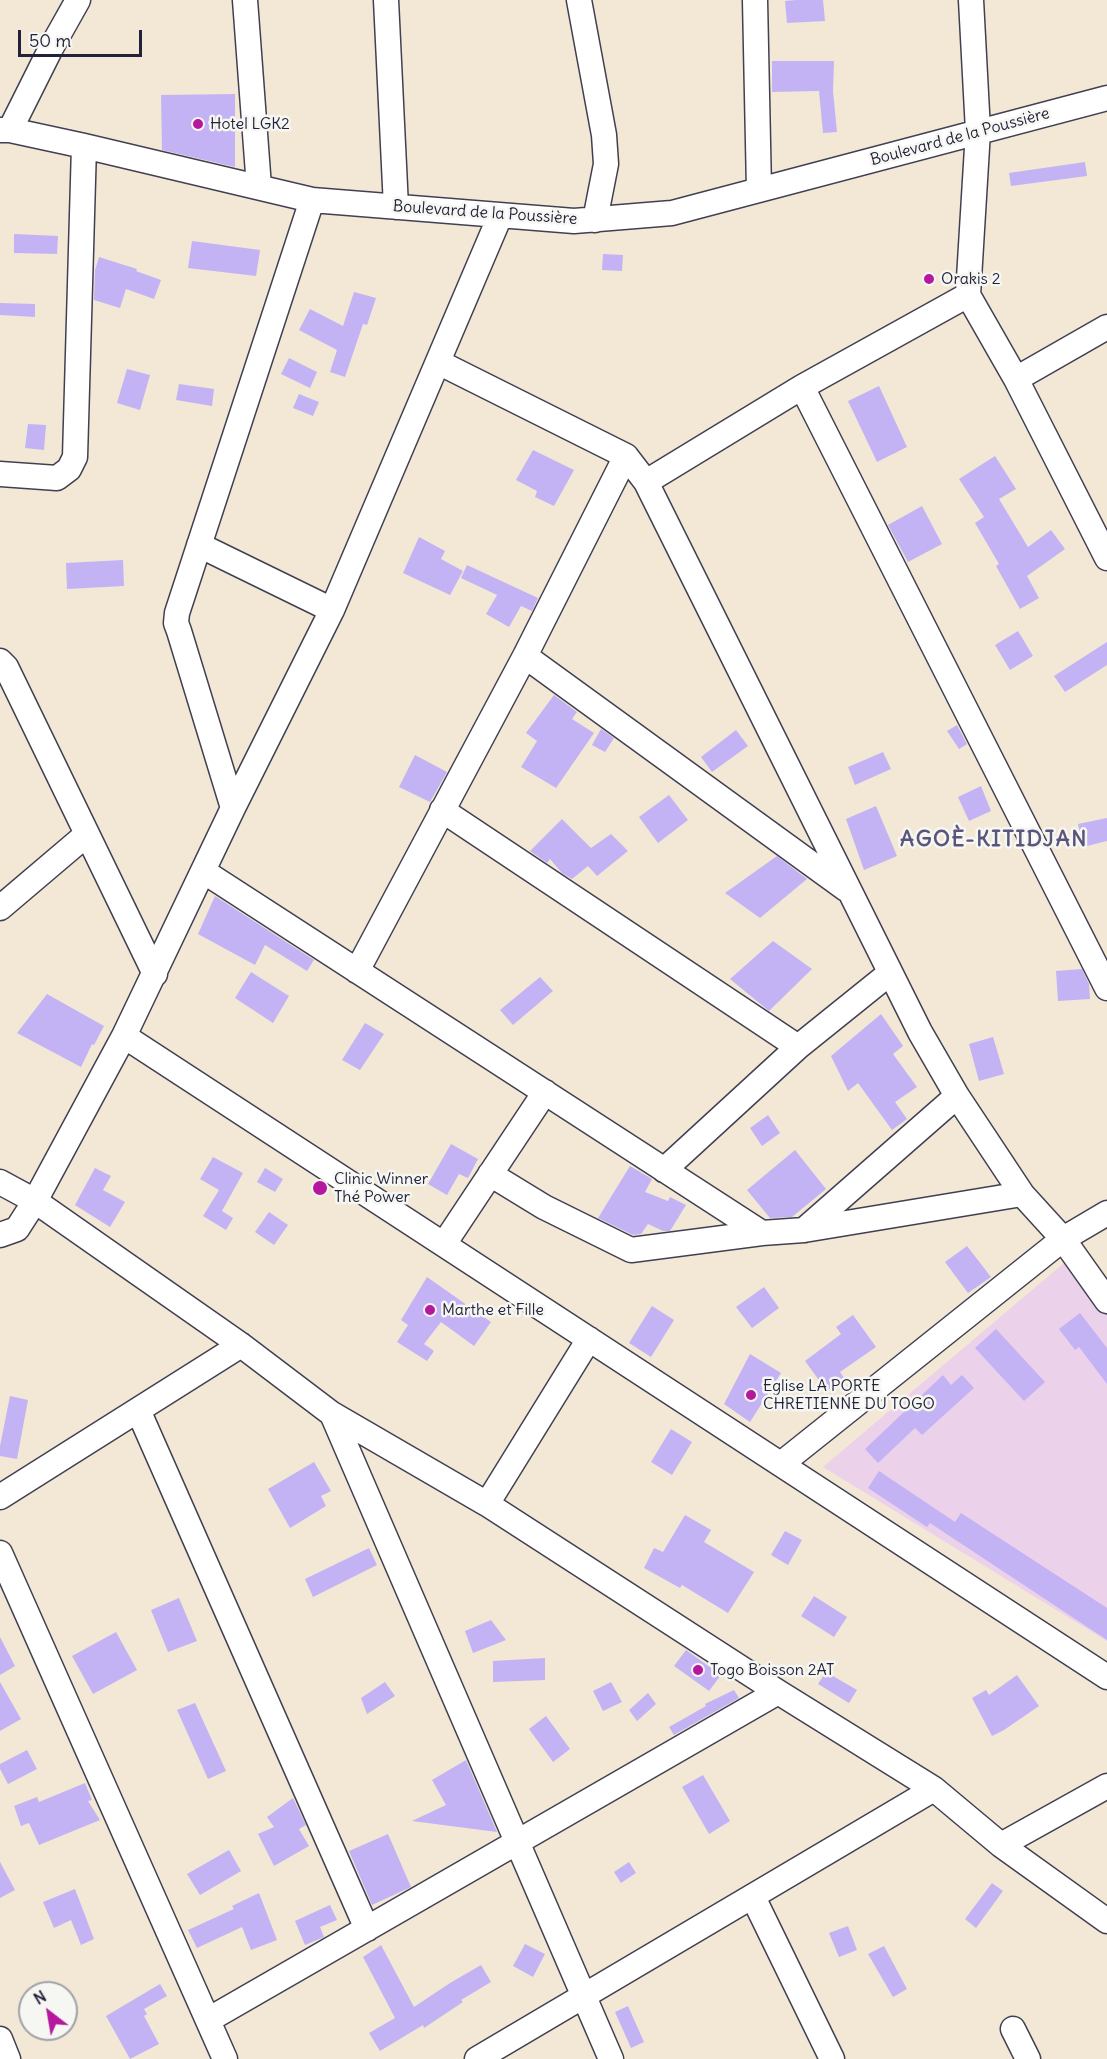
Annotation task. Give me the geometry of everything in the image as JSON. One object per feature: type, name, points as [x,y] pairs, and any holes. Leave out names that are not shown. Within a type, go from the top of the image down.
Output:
[{"type":"street","points":[[5,130],[78,0]]},
{"type":"street","points":[[245,0],[259,187]]},
{"type":"street","points":[[386,0],[396,207]]},
{"type":"street","points":[[579,0],[604,135],[606,164],[596,220]]},
{"type":"street","points":[[755,0],[759,190]]},
{"type":"street","points":[[971,0],[978,131],[968,295],[1016,379],[1107,558]]},
{"type":"street","name":"Boulevard de la Poussière","points":[[5,130],[84,146],[312,200],[574,221],[672,213],[1107,98]]},
{"type":"street","points":[[0,474],[57,478],[69,469],[75,457],[84,146]]},
{"type":"street","points":[[233,808],[176,623],[177,613],[312,200]]},
{"type":"street","points":[[0,1235],[16,1229],[34,1201],[124,1036],[155,974],[233,808],[332,610],[500,216]]},
{"type":"street","points":[[646,482],[802,387],[968,295]]},
{"type":"street","points":[[1016,379],[1107,327]]},
{"type":"street","points":[[438,362],[626,456],[646,482],[920,1032],[957,1096],[1022,1194],[1063,1239],[1107,1301]]},
{"type":"street","points":[[802,387],[1104,974]]},
{"type":"street","points":[[357,970],[525,656],[626,456]]},
{"type":"street","points":[[199,545],[332,610]]},
{"type":"street","points":[[525,656],[851,892]]},
{"type":"street","points":[[0,661],[6,667],[86,836],[155,974]]},
{"type":"street","points":[[442,810],[798,1047]]},
{"type":"street","points":[[0,908],[86,836]]},
{"type":"street","points":[[203,871],[762,1233]]},
{"type":"street","points":[[664,1170],[798,1047],[890,973]]},
{"type":"street","points":[[124,1036],[1107,1677]]},
{"type":"street","points":[[444,1244],[545,1092]]},
{"type":"street","points":[[804,1230],[957,1096]]},
{"type":"street","points":[[490,1174],[544,1208],[631,1250],[762,1233],[804,1230],[1022,1194]]},
{"type":"street","points":[[0,1182],[34,1201],[241,1345],[332,1413],[487,1504],[933,1789],[1001,1845],[1107,1921]]},
{"type":"street","points":[[781,1464],[1063,1239],[1107,1213]]},
{"type":"street","points":[[487,1504],[589,1339]]},
{"type":"street","points":[[0,1497],[241,1345]]},
{"type":"street","points":[[138,1410],[367,1929]]},
{"type":"street","points":[[332,1413],[611,2059]]},
{"type":"street","points":[[0,1553],[225,2059]]},
{"type":"street","points":[[208,2020],[778,1692]]},
{"type":"street","points":[[1001,1845],[1107,1786]]},
{"type":"street","points":[[477,2059],[933,1789]]},
{"type":"street","points":[[753,1897],[832,2059]]},
{"type":"street","points":[[1013,2029],[1028,2059]]},
{"type":"street","points":[[0,2039],[8,2059]]},
{"type":"shaded area","points":[[1071,1257],[1107,1309],[1107,1641],[823,1467]]},
{"type":"building","points":[[823,0],[825,21],[787,23],[785,1]]},
{"type":"building","points":[[772,61],[834,61],[833,91],[837,132],[823,133],[819,91],[772,92]]},
{"type":"building","name":"Hotel LGK2","points":[[235,94],[235,167],[162,150],[161,95]]},
{"type":"building","points":[[1085,162],[1087,176],[1011,186],[1009,173]]},
{"type":"building","points":[[14,234],[58,236],[57,254],[14,253]]},
{"type":"building","points":[[192,241],[260,250],[256,276],[188,268]]},
{"type":"building","points":[[603,254],[623,255],[622,271],[602,270]]},
{"type":"building","points":[[99,257],[137,269],[136,271],[161,280],[154,299],[126,289],[120,308],[94,300],[95,270]]},
{"type":"building","points":[[354,292],[376,298],[367,325],[363,324],[345,377],[330,372],[337,350],[299,330],[310,309],[343,326]]},
{"type":"building","points":[[0,303],[35,304],[35,317],[0,315]]},
{"type":"building","points":[[289,358],[317,372],[310,388],[281,374]]},
{"type":"building","points":[[127,369],[150,375],[140,410],[117,403]]},
{"type":"building","points":[[179,384],[214,389],[212,406],[176,400]]},
{"type":"building","points":[[879,386],[907,447],[877,462],[848,401]]},
{"type":"building","points":[[299,394],[319,402],[313,416],[293,408]]},
{"type":"building","points":[[28,424],[46,425],[44,450],[25,448]]},
{"type":"building","points":[[533,450],[574,470],[554,506],[535,497],[537,491],[516,480]]},
{"type":"building","points":[[995,456],[1016,489],[999,499],[1028,547],[1051,530],[1065,549],[1027,576],[1039,598],[1020,609],[996,566],[999,564],[975,523],[984,517],[959,479]]},
{"type":"building","points":[[922,506],[942,544],[908,562],[888,525]]},
{"type":"building","points":[[419,537],[445,551],[441,559],[463,571],[450,595],[403,573]]},
{"type":"building","points":[[123,560],[124,586],[67,589],[66,563]]},
{"type":"building","points":[[467,565],[538,598],[532,611],[521,606],[509,627],[486,614],[497,595],[461,578]]},
{"type":"building","points":[[1018,631],[1033,656],[1010,670],[995,645]]},
{"type":"building","points":[[1107,642],[1107,665],[1065,692],[1054,676]]},
{"type":"building","points":[[554,695],[577,712],[572,719],[594,733],[556,788],[521,767],[537,741],[526,733]]},
{"type":"building","points":[[957,725],[967,744],[959,749],[947,731]]},
{"type":"building","points":[[601,729],[614,738],[605,752],[592,745]]},
{"type":"building","points":[[736,730],[748,746],[712,772],[701,757]]},
{"type":"building","points":[[883,752],[891,769],[855,785],[848,767]]},
{"type":"building","points":[[415,755],[447,772],[430,802],[399,787]]},
{"type":"building","points":[[981,786],[991,811],[969,821],[958,797]]},
{"type":"building","points":[[669,795],[688,820],[658,843],[639,817]]},
{"type":"building","points":[[876,806],[897,856],[864,870],[846,819]]},
{"type":"building","points":[[1107,818],[1107,841],[1083,847],[1078,824]]},
{"type":"building","points":[[562,819],[591,848],[611,834],[628,851],[597,876],[588,866],[572,879],[562,873],[550,859],[547,863],[530,851]]},
{"type":"building","points":[[777,856],[807,879],[760,918],[725,893]]},
{"type":"building","points":[[215,896],[314,960],[307,971],[265,945],[255,965],[198,934]]},
{"type":"building","points":[[773,941],[812,969],[769,1011],[730,979]]},
{"type":"building","points":[[1082,969],[1089,984],[1090,999],[1058,1001],[1056,971]]},
{"type":"building","points":[[251,972],[289,996],[273,1023],[235,998]]},
{"type":"building","points":[[540,977],[553,991],[513,1025],[500,1010]]},
{"type":"building","points":[[47,994],[104,1026],[81,1067],[17,1033]]},
{"type":"building","points":[[881,1014],[903,1046],[893,1054],[917,1087],[895,1102],[907,1119],[892,1130],[858,1083],[848,1091],[831,1056]]},
{"type":"building","points":[[365,1023],[384,1034],[360,1070],[342,1060]]},
{"type":"building","points":[[993,1037],[1004,1074],[979,1081],[969,1044]]},
{"type":"building","points":[[768,1115],[780,1133],[762,1146],[750,1128]]},
{"type":"building","points":[[451,1144],[478,1159],[468,1178],[459,1174],[447,1195],[428,1184]]},
{"type":"building","points":[[795,1150],[826,1189],[792,1217],[770,1218],[747,1190]]},
{"type":"building","points":[[213,1157],[243,1173],[222,1211],[233,1218],[226,1230],[203,1216],[219,1190],[200,1179]]},
{"type":"building","points":[[630,1166],[652,1179],[645,1192],[668,1201],[670,1197],[686,1205],[670,1231],[663,1231],[648,1224],[641,1234],[633,1235],[598,1218]]},
{"type":"building","points":[[95,1168],[111,1176],[103,1190],[125,1202],[110,1227],[75,1205]]},
{"type":"building","points":[[265,1168],[283,1179],[275,1192],[257,1182]]},
{"type":"building","points":[[269,1212],[288,1225],[274,1245],[255,1232]]},
{"type":"building","points":[[967,1246],[991,1277],[968,1293],[945,1262]]},
{"type":"building","points":[[427,1277],[491,1322],[474,1346],[441,1322],[424,1344],[434,1351],[427,1361],[397,1342],[408,1325],[401,1320]]},
{"type":"building","points":[[764,1287],[779,1308],[752,1328],[736,1307]]},
{"type":"building","points":[[652,1306],[674,1320],[651,1357],[629,1343]]},
{"type":"building","points":[[1080,1313],[1107,1348],[1107,1384],[1079,1347],[1075,1350],[1059,1329]]},
{"type":"building","points":[[853,1315],[876,1347],[840,1372],[844,1378],[827,1391],[805,1361],[841,1334],[836,1327]]},
{"type":"building","points":[[996,1329],[1045,1382],[1024,1401],[975,1348]]},
{"type":"building","name":"Eglise LA PORTE CHRETIENNE DU TOGO","points":[[750,1354],[781,1373],[750,1422],[724,1404]]},
{"type":"building","points":[[943,1375],[951,1385],[962,1375],[974,1388],[922,1435],[915,1428],[878,1463],[865,1449]]},
{"type":"building","points":[[10,1396],[28,1400],[17,1459],[0,1456]]},
{"type":"building","points":[[671,1429],[692,1442],[672,1475],[651,1462]]},
{"type":"building","points":[[314,1462],[331,1491],[321,1496],[326,1506],[290,1528],[268,1489]]},
{"type":"building","points":[[879,1471],[955,1522],[961,1513],[1107,1608],[1107,1640],[930,1523],[927,1527],[868,1488]]},
{"type":"building","points":[[685,1515],[711,1530],[704,1542],[754,1572],[728,1613],[682,1585],[680,1588],[644,1568],[654,1548],[663,1552]]},
{"type":"building","points":[[785,1531],[802,1540],[788,1565],[771,1555]]},
{"type":"building","points":[[369,1548],[377,1565],[313,1597],[305,1579]]},
{"type":"building","points":[[814,1596],[847,1617],[834,1637],[801,1616]]},
{"type":"building","points":[[179,1598],[197,1641],[168,1652],[151,1610]]},
{"type":"building","points":[[491,1620],[506,1640],[473,1653],[465,1631]]},
{"type":"building","points":[[116,1632],[137,1670],[93,1694],[72,1656]]},
{"type":"building","points":[[0,1637],[15,1666],[0,1675]]},
{"type":"building","name":"Togo Boisson 2AT","points":[[686,1650],[721,1675],[709,1691],[674,1666]]},
{"type":"building","points":[[545,1658],[545,1680],[493,1682],[493,1661]]},
{"type":"building","points":[[826,1672],[857,1690],[849,1703],[818,1684]]},
{"type":"building","points":[[1017,1675],[1039,1706],[992,1736],[972,1698],[986,1690],[989,1695]]},
{"type":"building","points":[[0,1682],[21,1719],[0,1731]]},
{"type":"building","points":[[385,1682],[395,1696],[367,1714],[361,1698]]},
{"type":"building","points":[[611,1682],[622,1702],[603,1711],[593,1691]]},
{"type":"building","points":[[734,1690],[739,1698],[674,1735],[669,1727],[706,1706],[705,1704]]},
{"type":"building","points":[[648,1693],[656,1704],[637,1721],[629,1710]]},
{"type":"building","points":[[195,1703],[226,1771],[208,1779],[177,1710]]},
{"type":"building","points":[[546,1716],[570,1749],[553,1762],[529,1729]]},
{"type":"building","points":[[27,1750],[37,1769],[8,1784],[0,1769],[0,1764]]},
{"type":"building","points":[[466,1760],[497,1832],[412,1821],[446,1805],[432,1780]]},
{"type":"building","points":[[703,1775],[730,1821],[709,1834],[682,1787]]},
{"type":"building","points":[[85,1783],[92,1800],[88,1801],[100,1820],[39,1845],[29,1823],[21,1826],[14,1806],[37,1797],[39,1802]]},
{"type":"building","points":[[293,1798],[306,1825],[299,1829],[309,1846],[274,1866],[258,1834],[274,1827],[267,1817]]},
{"type":"building","points":[[388,1834],[411,1887],[372,1905],[349,1851]]},
{"type":"building","points":[[229,1850],[241,1871],[200,1895],[187,1874]]},
{"type":"building","points":[[0,1862],[15,1890],[0,1898]]},
{"type":"building","points":[[629,1862],[636,1873],[621,1883],[614,1872]]},
{"type":"building","points":[[992,1883],[1003,1891],[976,1928],[965,1919]]},
{"type":"building","points":[[75,1889],[94,1939],[81,1945],[71,1920],[54,1928],[43,1902]]},
{"type":"building","points":[[259,1893],[277,1940],[251,1950],[242,1927],[197,1948],[188,1930],[234,1909],[232,1906]]},
{"type":"building","points":[[330,1905],[337,1920],[320,1927],[324,1937],[305,1945],[295,1921]]},
{"type":"building","points":[[848,1926],[857,1950],[839,1957],[829,1933]]},
{"type":"building","points":[[525,1944],[545,1954],[533,1977],[513,1966]]},
{"type":"building","points":[[381,1945],[414,2007],[481,1965],[491,1982],[461,2000],[463,2002],[424,2028],[423,2025],[380,2051],[369,2033],[395,2018],[363,1957]]},
{"type":"building","points":[[884,1946],[907,1989],[893,1997],[868,1954]]},
{"type":"building","points":[[160,1984],[167,1996],[144,2009],[147,2014],[144,2016],[159,2044],[130,2059],[106,2016]]},
{"type":"building","points":[[628,2006],[644,2042],[631,2048],[615,2012]]},
{"type":"place","name":"Hotel LGK2","points":[[198,124]]},
{"type":"place","name":"Orakis 2","points":[[929,279]]},
{"type":"place","name":"Clinic Winner Thé Power","points":[[320,1188]]},
{"type":"place","name":"Marthe et Fille","points":[[430,1310]]},
{"type":"place","name":"Eglise LA PORTE CHRETIENNE DU TOGO","points":[[751,1395]]},
{"type":"place","name":"Togo Boisson 2AT","points":[[698,1670]]},
{"type":"district","name":"AGOÈ-KITIDJAN","points":[[994,840]]}]
